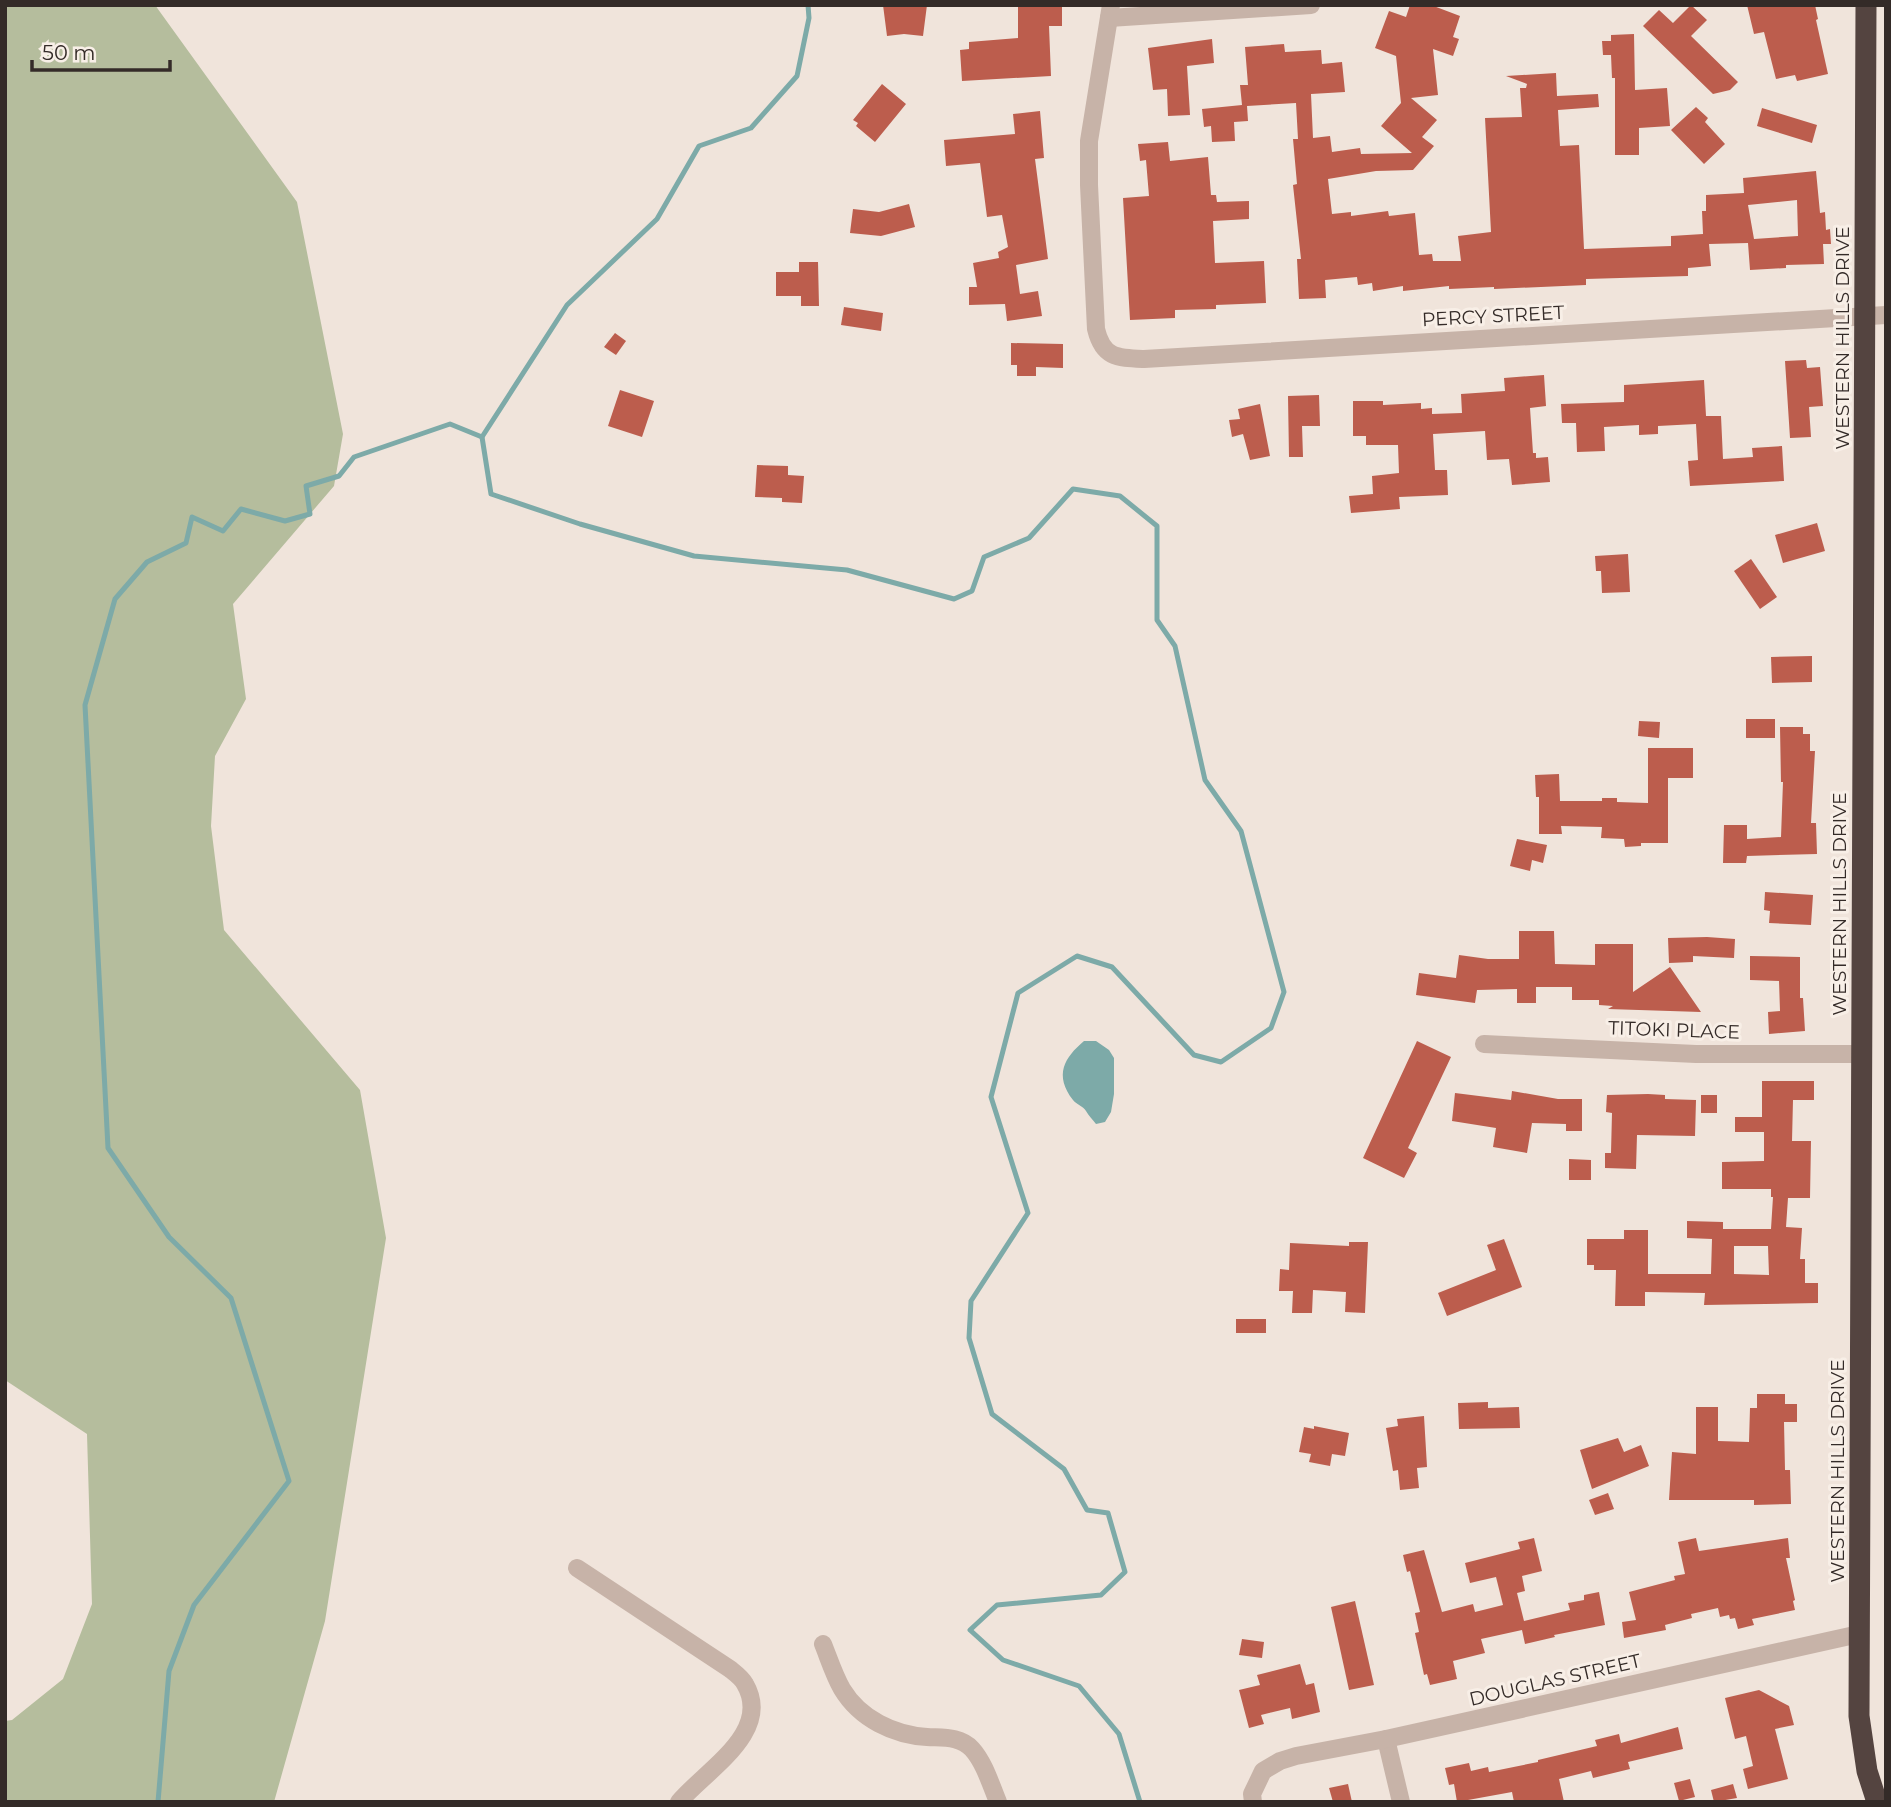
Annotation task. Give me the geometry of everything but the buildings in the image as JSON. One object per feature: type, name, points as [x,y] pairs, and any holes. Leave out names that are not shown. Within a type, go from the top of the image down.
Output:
[{"type":"highway","name":"WESTERN HILLS DRIVE","points":[[1866,5],[1876,315],[1862,1055],[1859,1716],[1867,1772],[1877,1802]]},
{"type":"street","points":[[1110,11],[1311,5]]},
{"type":"street","name":"PERCY STREET","points":[[1110,11],[1089,141],[1088,185],[1094,314],[1099,342],[1105,351],[1115,356],[1144,359],[1876,315]]},
{"type":"street","name":"TITOKI PLACE","points":[[1484,1044],[1696,1054],[1862,1055]]},
{"type":"street","points":[[577,1568],[730,1669],[745,1683],[752,1702],[751,1721],[744,1737],[679,1802]]},
{"type":"street","name":"DOUGLAS STREET","points":[[1253,1802],[1252,1794],[1263,1772],[1280,1760],[1859,1634]]},
{"type":"street","points":[[823,1644],[842,1689],[855,1705],[887,1729],[907,1735],[953,1738],[973,1749],[998,1802]]},
{"type":"street","points":[[1386,1739],[1401,1802]]},
{"type":"green space","points":[[5,5],[155,5],[297,202],[343,434],[334,486],[233,604],[246,699],[215,756],[211,826],[224,930],[360,1090],[386,1238],[325,1621],[274,1802],[5,1802],[5,1721],[12,1720],[63,1679],[92,1604],[87,1434],[5,1380]]},
{"type":"water","points":[[1084,1041],[1096,1041],[1109,1050],[1114,1058],[1111,1112],[1105,1122],[1096,1124],[1085,1109],[1073,1100],[1064,1083],[1067,1061]]},
{"type":"waterway","points":[[808,5],[809,18],[797,76],[751,128],[699,146],[657,219],[567,305],[482,437],[491,494],[580,524],[694,556],[847,570],[954,599],[972,591],[984,557],[1029,538],[1073,489],[1120,496],[1157,526],[1157,620],[1175,646],[1205,780],[1241,831],[1284,992],[1271,1028],[1221,1062],[1194,1055],[1112,967],[1077,956],[1018,993],[991,1097],[1028,1213],[971,1301],[969,1338],[992,1414],[1064,1469],[1087,1510],[1108,1513],[1125,1572],[1101,1595],[997,1605],[970,1630],[1003,1660],[1079,1686],[1119,1734],[1140,1802]]},
{"type":"waterway","points":[[158,1802],[169,1671],[194,1605],[289,1481],[231,1298],[169,1237],[108,1148],[85,705],[115,599],[147,562],[186,543],[192,517],[223,531],[241,509],[285,521],[310,514],[306,486],[339,476],[354,457],[450,424],[482,437]]}]
